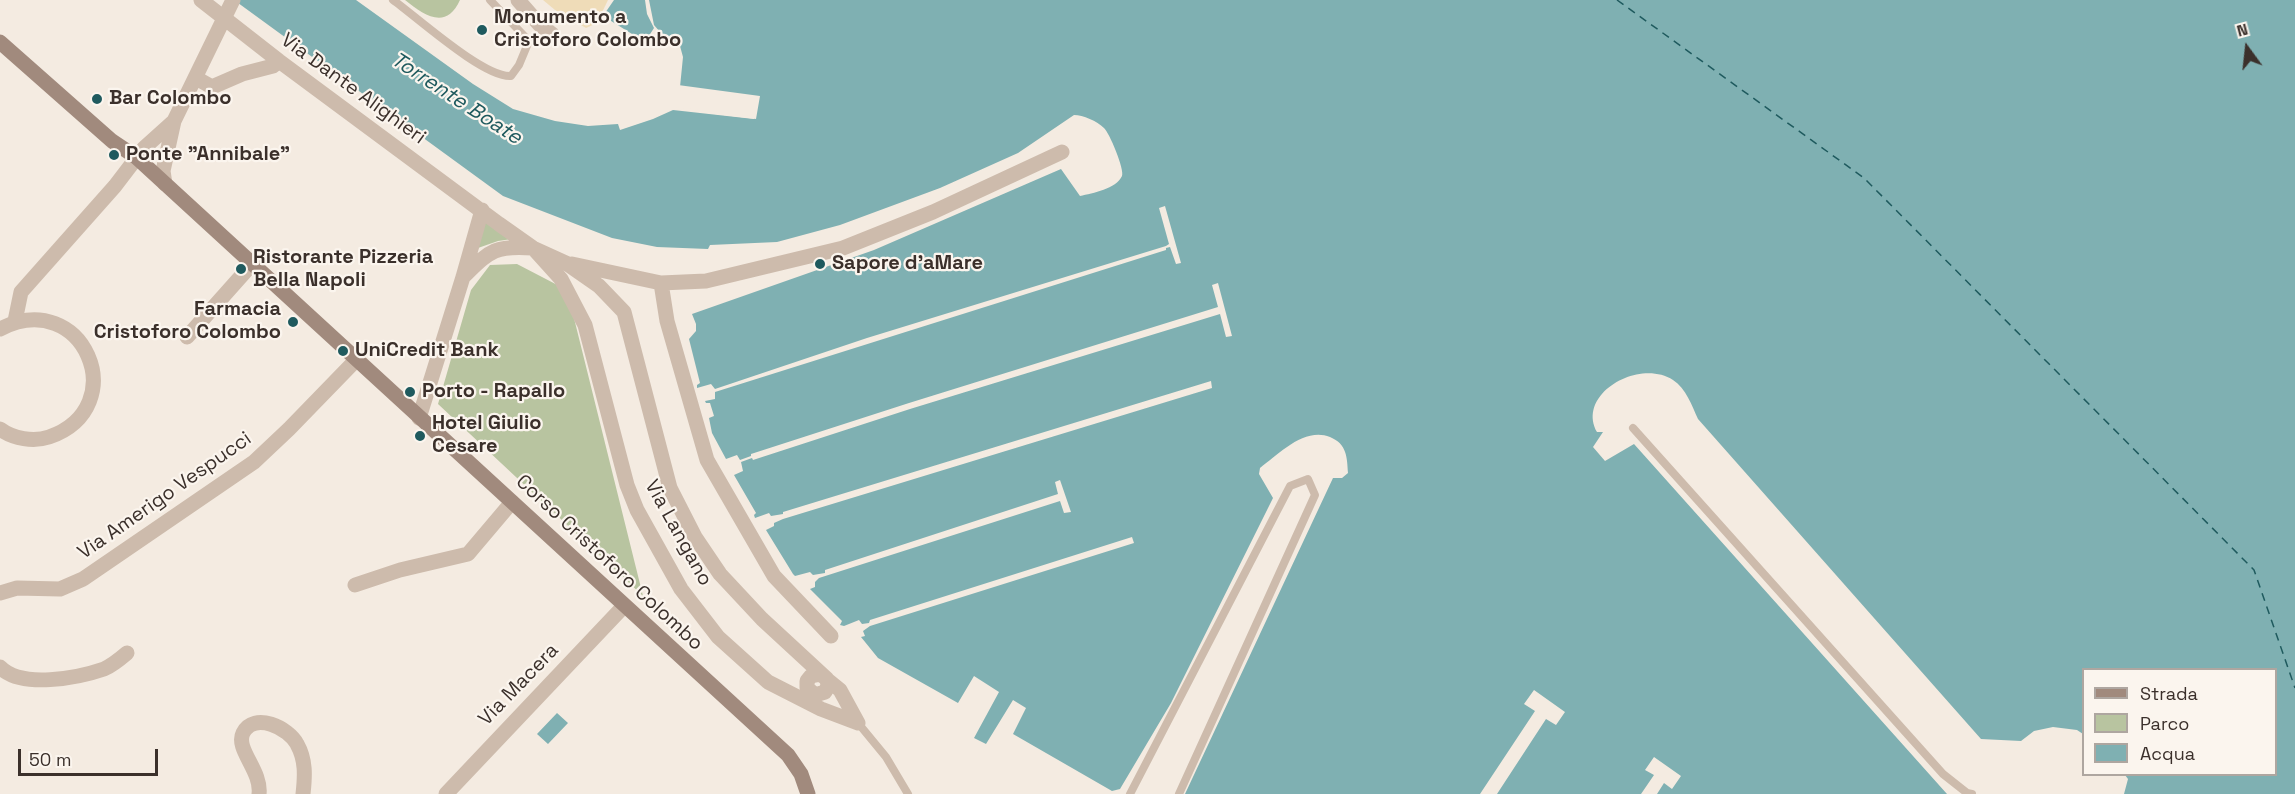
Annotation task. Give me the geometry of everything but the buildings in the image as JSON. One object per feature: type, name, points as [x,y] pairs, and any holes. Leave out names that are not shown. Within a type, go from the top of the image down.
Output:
[{"type":"main road","name":"Corso Cristoforo Colombo","points":[[0,42],[112,141],[136,157],[788,755],[801,774],[808,794]]},
{"type":"street","name":"Via Dante Alighieri","points":[[201,0],[279,61],[482,210]]},
{"type":"street","points":[[518,0],[539,24],[554,35]]},
{"type":"street","points":[[165,184],[163,171],[174,121],[232,2]]},
{"type":"street","points":[[196,78],[212,87],[242,74],[273,66],[279,61]]},
{"type":"street","points":[[15,321],[21,292],[115,186],[136,157],[174,121]]},
{"type":"street","points":[[564,262],[661,283],[706,281],[843,248],[933,212],[1062,153]]},
{"type":"street","points":[[419,418],[482,210]]},
{"type":"street","name":"Via Langano","points":[[482,210],[534,248],[564,262],[599,286],[624,312],[670,488],[695,537],[720,574],[762,619],[840,690],[858,723]]},
{"type":"street","points":[[463,277],[489,252],[511,246],[534,248]]},
{"type":"street","name":"Via Langano","points":[[534,248],[561,279],[585,325],[627,485],[637,510],[681,589],[718,638],[768,682],[805,701],[858,723]]},
{"type":"street","points":[[187,337],[252,264]]},
{"type":"street","points":[[661,283],[667,321],[707,460],[774,576],[831,636]]},
{"type":"street","points":[[0,329],[15,321],[35,319],[54,322],[71,332],[85,347],[92,365],[94,384],[89,404],[84,412],[63,432],[44,439],[24,439],[0,429]]},
{"type":"street","name":"Via Amerigo Vespucci","points":[[0,593],[17,588],[60,589],[83,579],[254,462],[356,360]]},
{"type":"street","points":[[355,585],[400,570],[468,554],[512,502]]},
{"type":"street","name":"Via Macera","points":[[446,794],[624,606]]},
{"type":"street","points":[[0,667],[17,678],[39,681],[57,679],[105,669],[118,662],[127,652]]},
{"type":"street","points":[[807,681],[807,688],[812,694],[819,695],[825,692],[828,686],[823,675],[811,676],[807,681],[805,701],[825,692]]},
{"type":"street","points":[[260,794],[258,776],[242,746],[242,734],[249,727],[261,722],[275,725],[296,741],[303,759],[305,773],[303,794]]},
{"type":"lane","points":[[393,0],[478,66],[502,77],[511,76],[519,65],[529,41],[490,0]]},
{"type":"lane","points":[[1633,428],[1944,774],[1967,793],[1972,794]]},
{"type":"lane","points":[[1130,794],[1290,486],[1308,479],[1315,495],[1179,794]]},
{"type":"lane","points":[[858,723],[886,757],[908,794]]},
{"type":"green space","points":[[405,0],[460,0],[454,10],[441,18],[427,15]]},
{"type":"green space","points":[[485,222],[512,239],[478,248]]},
{"type":"green space","points":[[517,264],[567,290],[643,596],[438,404],[471,290],[490,265]]},
{"type":"sand","points":[[543,0],[608,0],[597,23],[586,28],[555,10]]},
{"type":"water","name":"Torrente Boate","points":[[234,0],[356,0],[473,84],[513,109],[555,121],[588,126],[618,124],[620,130],[673,110],[754,119],[759,97],[680,87],[683,57],[680,46],[654,25],[649,0],[2295,0],[2295,794],[2124,794],[2128,779],[2126,776],[2277,776],[2277,668],[2082,668],[2082,733],[2077,730],[2053,727],[2034,731],[2021,741],[1981,739],[1698,419],[1678,383],[1659,374],[1628,377],[1603,393],[1595,405],[1593,418],[1597,432],[1603,432],[1593,447],[1605,461],[1634,444],[1947,794],[1657,794],[1664,783],[1672,789],[1681,776],[1654,757],[1645,770],[1654,775],[1641,794],[1497,794],[1546,719],[1556,725],[1565,712],[1534,690],[1524,704],[1535,711],[1480,794],[1185,794],[1333,478],[1342,478],[1348,473],[1343,447],[1336,440],[1320,435],[1292,443],[1260,468],[1259,474],[1273,498],[1171,703],[1120,789],[1112,791],[1013,734],[1026,708],[1013,700],[986,744],[974,738],[999,692],[974,676],[958,703],[878,658],[861,637],[865,636],[863,631],[870,626],[1134,543],[1132,537],[870,620],[869,623],[862,624],[859,620],[844,626],[840,625],[842,621],[810,589],[815,587],[815,582],[819,578],[1060,501],[1064,513],[1071,512],[1060,480],[1055,482],[1058,494],[825,570],[825,573],[813,575],[810,572],[795,576],[766,530],[783,519],[1212,388],[1211,381],[783,512],[783,514],[771,516],[769,513],[755,518],[756,513],[734,475],[743,471],[741,462],[752,458],[753,460],[910,409],[1220,314],[1226,337],[1232,336],[1218,283],[1212,285],[1218,307],[909,403],[751,454],[740,460],[737,455],[726,459],[712,433],[709,418],[714,416],[710,403],[705,401],[715,399],[715,392],[1166,250],[1166,248],[1170,247],[1176,264],[1181,263],[1165,206],[1159,208],[1169,244],[1166,246],[867,338],[715,389],[711,384],[697,388],[700,383],[689,339],[696,331],[692,314],[874,250],[1061,169],[1080,196],[1110,187],[1119,180],[1122,172],[1116,151],[1104,128],[1090,119],[1074,115],[1018,153],[940,188],[840,225],[777,242],[710,245],[708,249],[657,247],[612,238],[503,196]]},
{"type":"water","points":[[614,0],[645,0],[647,14],[654,28],[645,42],[603,16]]},
{"type":"water","points":[[557,713],[568,723],[548,744],[537,734]]},
{"type":"pier","points":[[678,85],[760,96],[756,119],[674,109],[674,107],[752,116],[755,99],[680,90]]},
{"type":"ferry route","points":[[1617,0],[1864,178],[2254,570],[2295,688]]},
{"type":"place","name":"Monumento a Cristoforo Colombo","points":[[482,30]]},
{"type":"place","name":"Bar Colombo","points":[[97,99]]},
{"type":"place","name":"Ponte \"Annibale\"","points":[[114,155]]},
{"type":"place","name":"Sapore d’aMare","points":[[820,264]]},
{"type":"place","name":"Ristorante Pizzeria Bella Napoli","points":[[241,269]]},
{"type":"place","name":"Farmacia Cristoforo Colombo","points":[[293,322]]},
{"type":"place","name":"UniCredit Bank","points":[[343,351]]},
{"type":"place","name":"Porto - Rapallo","points":[[410,392]]},
{"type":"place","name":"Hotel Giulio Cesare","points":[[420,436]]}]
